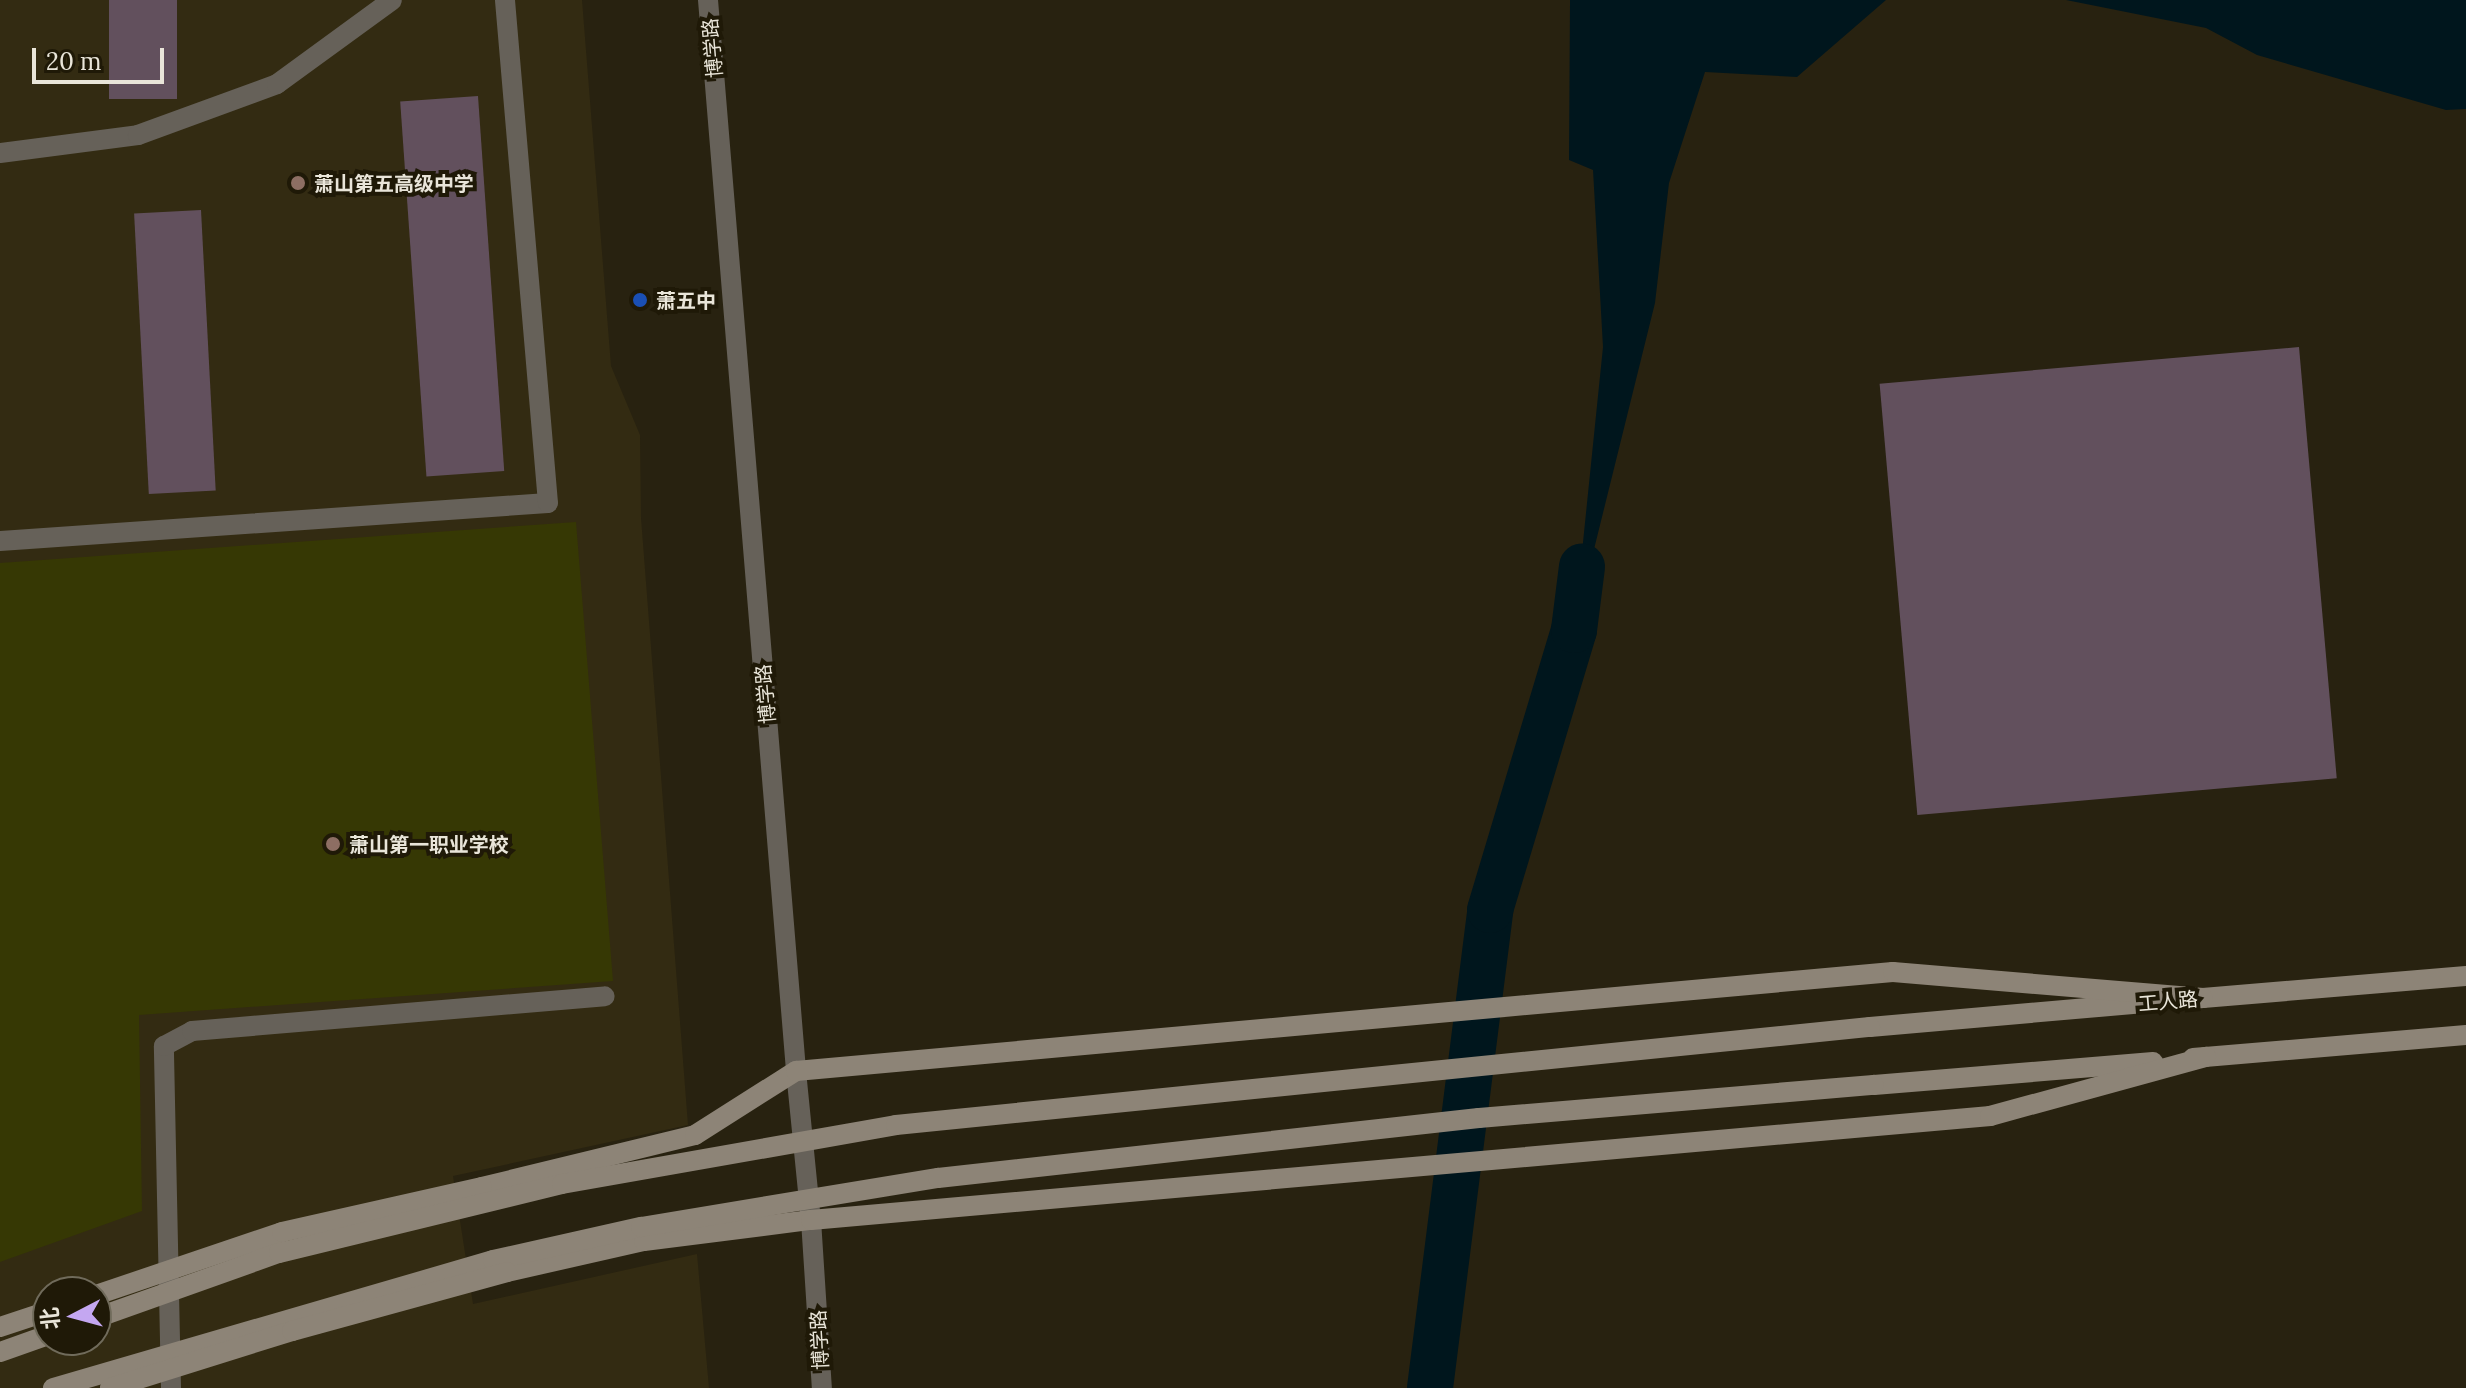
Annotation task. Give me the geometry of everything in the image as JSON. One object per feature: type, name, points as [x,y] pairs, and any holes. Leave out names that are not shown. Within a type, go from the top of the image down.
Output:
[{"type":"main road","points":[[112,1290],[282,1232],[695,1135],[796,1071],[1893,972],[2203,998]]},
{"type":"main road","name":"工人路","points":[[112,1312],[279,1253],[562,1184],[896,1125],[1870,1027],[2466,976]]},
{"type":"main road","points":[[53,1388],[493,1260],[687,1219],[953,1176],[1479,1118],[2466,1035]]},
{"type":"main road","points":[[110,1388],[292,1331],[507,1272],[644,1241],[811,1220],[1398,1169],[1508,1156],[1990,1116],[2206,1057]]},
{"type":"main road","points":[[0,1327],[32,1316]]},
{"type":"main road","points":[[0,1352],[32,1341]]},
{"type":"street","points":[[0,153],[138,135],[277,84],[392,0]]},
{"type":"street","points":[[0,541],[548,503],[505,0]]},
{"type":"street","name":"博学路","points":[[708,0],[796,1071],[811,1220],[822,1388]]},
{"type":"street","points":[[171,1388],[164,1046],[192,1031],[605,996]]},
{"type":"shaded area","name":"萧山第一职业学校","points":[[0,0],[582,0],[611,366],[640,435],[641,518],[688,1125],[453,1176],[473,1304],[697,1254],[709,1388],[0,1388]]},
{"type":"shaded area","points":[[576,522],[613,981],[139,1015],[142,1211],[0,1262],[0,563]]},
{"type":"water","points":[[1570,0],[1886,0],[1797,77],[1705,72],[1669,183],[1655,303],[1574,630],[1603,347],[1593,170],[1569,160]]},
{"type":"water","points":[[2066,0],[2466,0],[2466,109],[2446,110],[2257,55],[2206,28]]},
{"type":"building","points":[[109,0],[177,0],[177,99],[109,99]]},
{"type":"building","points":[[478,96],[504,471],[426,477],[400,101]]},
{"type":"building","points":[[201,210],[216,491],[149,494],[134,214]]},
{"type":"building","points":[[2299,347],[2337,778],[1917,815],[1880,384]]},
{"type":"waterway","points":[[1430,1388],[1490,910],[1574,630],[1582,567]]},
{"type":"place","name":"萧山第五高级中学","points":[[298,183]]},
{"type":"place","name":"萧五中","points":[[640,300]]},
{"type":"place","name":"萧山第一职业学校","points":[[333,844]]}]
